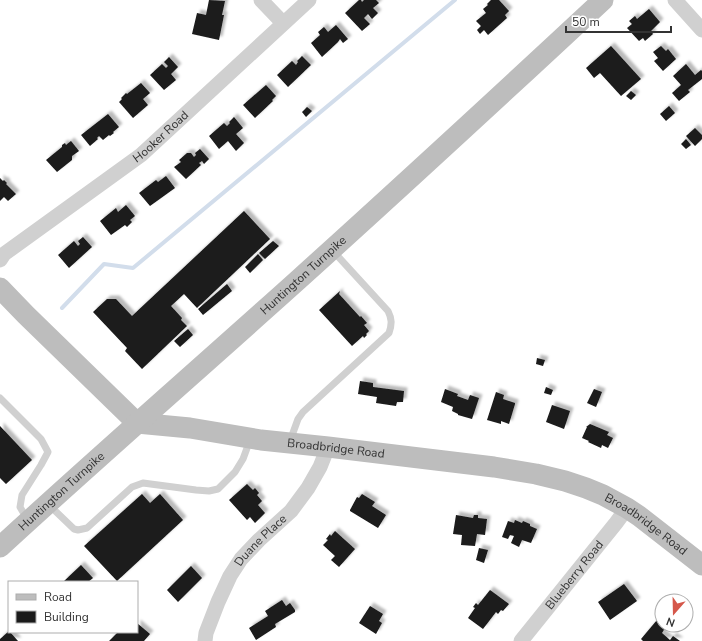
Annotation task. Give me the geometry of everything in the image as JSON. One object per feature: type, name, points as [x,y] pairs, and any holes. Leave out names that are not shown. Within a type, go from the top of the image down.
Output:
[{"type":"main road","name":"Huntington Turnpike","points":[[0,547],[332,250],[603,0]]},
{"type":"main road","points":[[0,288],[137,423]]},
{"type":"main road","name":"Broadbridge Road","points":[[137,423],[190,428],[250,438],[494,467],[536,474],[565,481],[603,495],[627,508],[702,565]]},
{"type":"street","points":[[261,0],[283,24]]},
{"type":"street","name":"Hooker Road","points":[[0,260],[4,254],[141,155],[309,0]]},
{"type":"street","points":[[675,0],[702,30]]},
{"type":"street","name":"Duane Place","points":[[205,641],[206,633],[218,602],[240,559],[258,540],[291,511],[308,488],[328,447]]},
{"type":"street","name":"Blueberry Road","points":[[521,641],[627,508]]},
{"type":"lane","points":[[289,443],[298,419],[303,412],[389,333],[391,326],[391,319],[388,312],[332,250]]},
{"type":"lane","points":[[0,398],[41,439],[48,452],[22,495],[20,507],[28,521]]},
{"type":"lane","points":[[47,504],[74,529],[78,530],[87,528],[132,487],[143,483],[196,490],[209,491],[218,489],[235,472],[243,459],[250,438]]},
{"type":"building","points":[[209,0],[225,1],[219,40],[192,34],[197,13],[206,15]]},
{"type":"building","points":[[359,0],[362,2],[364,0],[376,0],[379,3],[373,8],[378,13],[372,19],[368,14],[364,18],[370,24],[362,31],[345,13]]},
{"type":"building","points":[[491,0],[499,0],[509,11],[505,15],[507,18],[488,35],[484,30],[480,34],[477,30],[481,26],[476,21],[486,13],[483,9]]},
{"type":"building","points":[[649,9],[660,22],[651,31],[653,34],[645,41],[643,38],[639,41],[627,28],[632,24],[629,21],[635,16],[637,19]]},
{"type":"building","points":[[336,25],[348,39],[343,43],[340,39],[322,57],[311,43],[320,35],[318,32],[324,27],[328,32]]},
{"type":"building","points":[[611,46],[641,79],[621,96],[600,73],[594,78],[586,68]]},
{"type":"building","points":[[661,46],[666,51],[668,49],[676,59],[663,71],[654,61],[658,58],[653,52]]},
{"type":"building","points":[[302,56],[311,65],[288,87],[277,75],[292,61],[296,65],[298,62],[297,61]]},
{"type":"building","points":[[169,57],[178,67],[171,74],[176,80],[164,90],[150,75],[162,64],[166,68],[168,66],[164,62]]},
{"type":"building","points":[[686,64],[695,75],[701,70],[702,79],[688,90],[690,92],[679,101],[672,93],[681,85],[673,76]]},
{"type":"building","points":[[141,83],[150,93],[143,99],[148,105],[133,118],[119,102],[126,93],[127,94]]},
{"type":"building","points":[[266,85],[276,96],[272,100],[273,101],[255,118],[243,105]]},
{"type":"building","points":[[631,91],[636,95],[631,100],[626,96]]},
{"type":"building","points":[[669,106],[675,113],[666,121],[660,114]]},
{"type":"building","points":[[307,107],[312,111],[306,117],[302,112]]},
{"type":"building","points":[[108,114],[119,127],[113,132],[114,133],[103,140],[99,136],[97,138],[98,139],[90,146],[81,135]]},
{"type":"building","points":[[234,117],[243,128],[236,134],[244,143],[236,151],[228,141],[219,149],[209,136],[224,123],[227,126]]},
{"type":"building","points":[[695,128],[702,135],[702,139],[695,146],[686,136]]},
{"type":"building","points":[[686,139],[691,145],[686,149],[681,144]]},
{"type":"building","points":[[71,141],[79,151],[72,156],[72,160],[57,172],[46,160],[62,147],[62,145],[65,143],[66,145]]},
{"type":"building","points":[[200,149],[209,159],[204,164],[202,161],[199,163],[201,165],[186,179],[174,167],[181,162],[179,160],[187,153],[191,153],[194,157],[196,155],[195,153]]},
{"type":"building","points":[[166,176],[175,188],[150,206],[139,193],[156,180],[158,182]]},
{"type":"building","points":[[0,178],[7,183],[6,184],[16,194],[8,201],[4,197],[0,201]]},
{"type":"building","points":[[126,205],[135,216],[130,220],[132,222],[127,227],[125,225],[111,235],[100,221],[116,208],[118,212]]},
{"type":"building","points":[[244,211],[270,239],[197,308],[184,294],[171,306],[187,326],[142,369],[125,351],[127,348],[93,312],[107,299],[116,299],[132,316]]},
{"type":"building","points":[[83,237],[92,247],[69,268],[58,255],[74,241],[78,246],[80,244],[78,241]]},
{"type":"building","points":[[273,241],[279,246],[265,259],[259,253]]},
{"type":"building","points":[[258,254],[263,260],[250,273],[245,267]]},
{"type":"building","points":[[227,284],[232,291],[203,315],[198,309]]},
{"type":"building","points":[[340,291],[339,294],[367,323],[364,325],[369,331],[364,338],[363,336],[352,346],[319,310]]},
{"type":"building","points":[[188,329],[193,335],[180,347],[174,341]]},
{"type":"building","points":[[537,358],[545,360],[543,366],[536,364]]},
{"type":"building","points":[[360,381],[373,383],[373,387],[404,391],[403,402],[397,402],[396,406],[376,403],[377,397],[358,394]]},
{"type":"building","points":[[546,387],[553,390],[551,395],[544,393]]},
{"type":"building","points":[[445,389],[468,400],[470,395],[479,398],[472,419],[458,415],[452,411],[453,407],[441,402]]},
{"type":"building","points":[[594,389],[602,392],[596,407],[587,403]]},
{"type":"building","points":[[496,392],[504,395],[503,399],[515,403],[509,424],[501,421],[501,424],[487,420]]},
{"type":"building","points":[[552,405],[570,411],[564,429],[546,422]]},
{"type":"building","points":[[590,424],[609,432],[607,435],[613,438],[608,448],[602,445],[601,448],[582,438],[586,427]]},
{"type":"building","points":[[0,426],[32,460],[6,484],[0,478]]},
{"type":"building","points":[[247,484],[253,490],[255,488],[259,493],[257,495],[262,501],[258,505],[265,513],[255,523],[250,517],[247,520],[229,500]]},
{"type":"building","points":[[142,494],[150,503],[160,494],[183,520],[117,581],[84,546]]},
{"type":"building","points":[[362,494],[375,502],[372,506],[386,515],[378,528],[350,511],[357,497],[359,498]]},
{"type":"building","points":[[456,515],[473,518],[474,515],[478,515],[478,518],[487,519],[485,535],[477,534],[475,546],[461,545],[462,535],[453,534]]},
{"type":"building","points":[[515,520],[522,523],[523,521],[537,529],[531,543],[522,540],[519,547],[511,543],[514,536],[510,535],[508,539],[502,537],[508,521],[514,523]]},
{"type":"building","points":[[335,531],[355,549],[339,567],[331,560],[335,556],[323,545],[328,540],[326,539],[330,534],[331,536]]},
{"type":"building","points":[[479,548],[488,550],[484,563],[476,560]]},
{"type":"building","points":[[81,565],[93,578],[89,581],[64,581]]},
{"type":"building","points":[[191,566],[202,578],[178,602],[167,590]]},
{"type":"building","points":[[624,584],[637,601],[610,620],[598,602]]},
{"type":"building","points":[[490,590],[509,604],[503,611],[501,610],[498,614],[496,612],[483,629],[468,618],[475,608],[473,607],[476,603],[478,605]]},
{"type":"building","points":[[282,600],[286,606],[290,603],[295,612],[275,624],[276,627],[256,640],[249,628],[268,616],[265,611]]},
{"type":"building","points":[[370,606],[383,614],[379,621],[382,623],[376,634],[359,623]]},
{"type":"building","points":[[138,624],[150,634],[144,641],[109,641],[117,633],[138,633]]},
{"type":"building","points":[[654,624],[654,633],[662,633],[670,640],[673,636],[680,641],[643,641],[641,639]]},
{"type":"building","points":[[8,632],[18,641],[0,641],[0,639]]},
{"type":"waterway","points":[[62,308],[104,264],[133,268],[455,0]]}]
